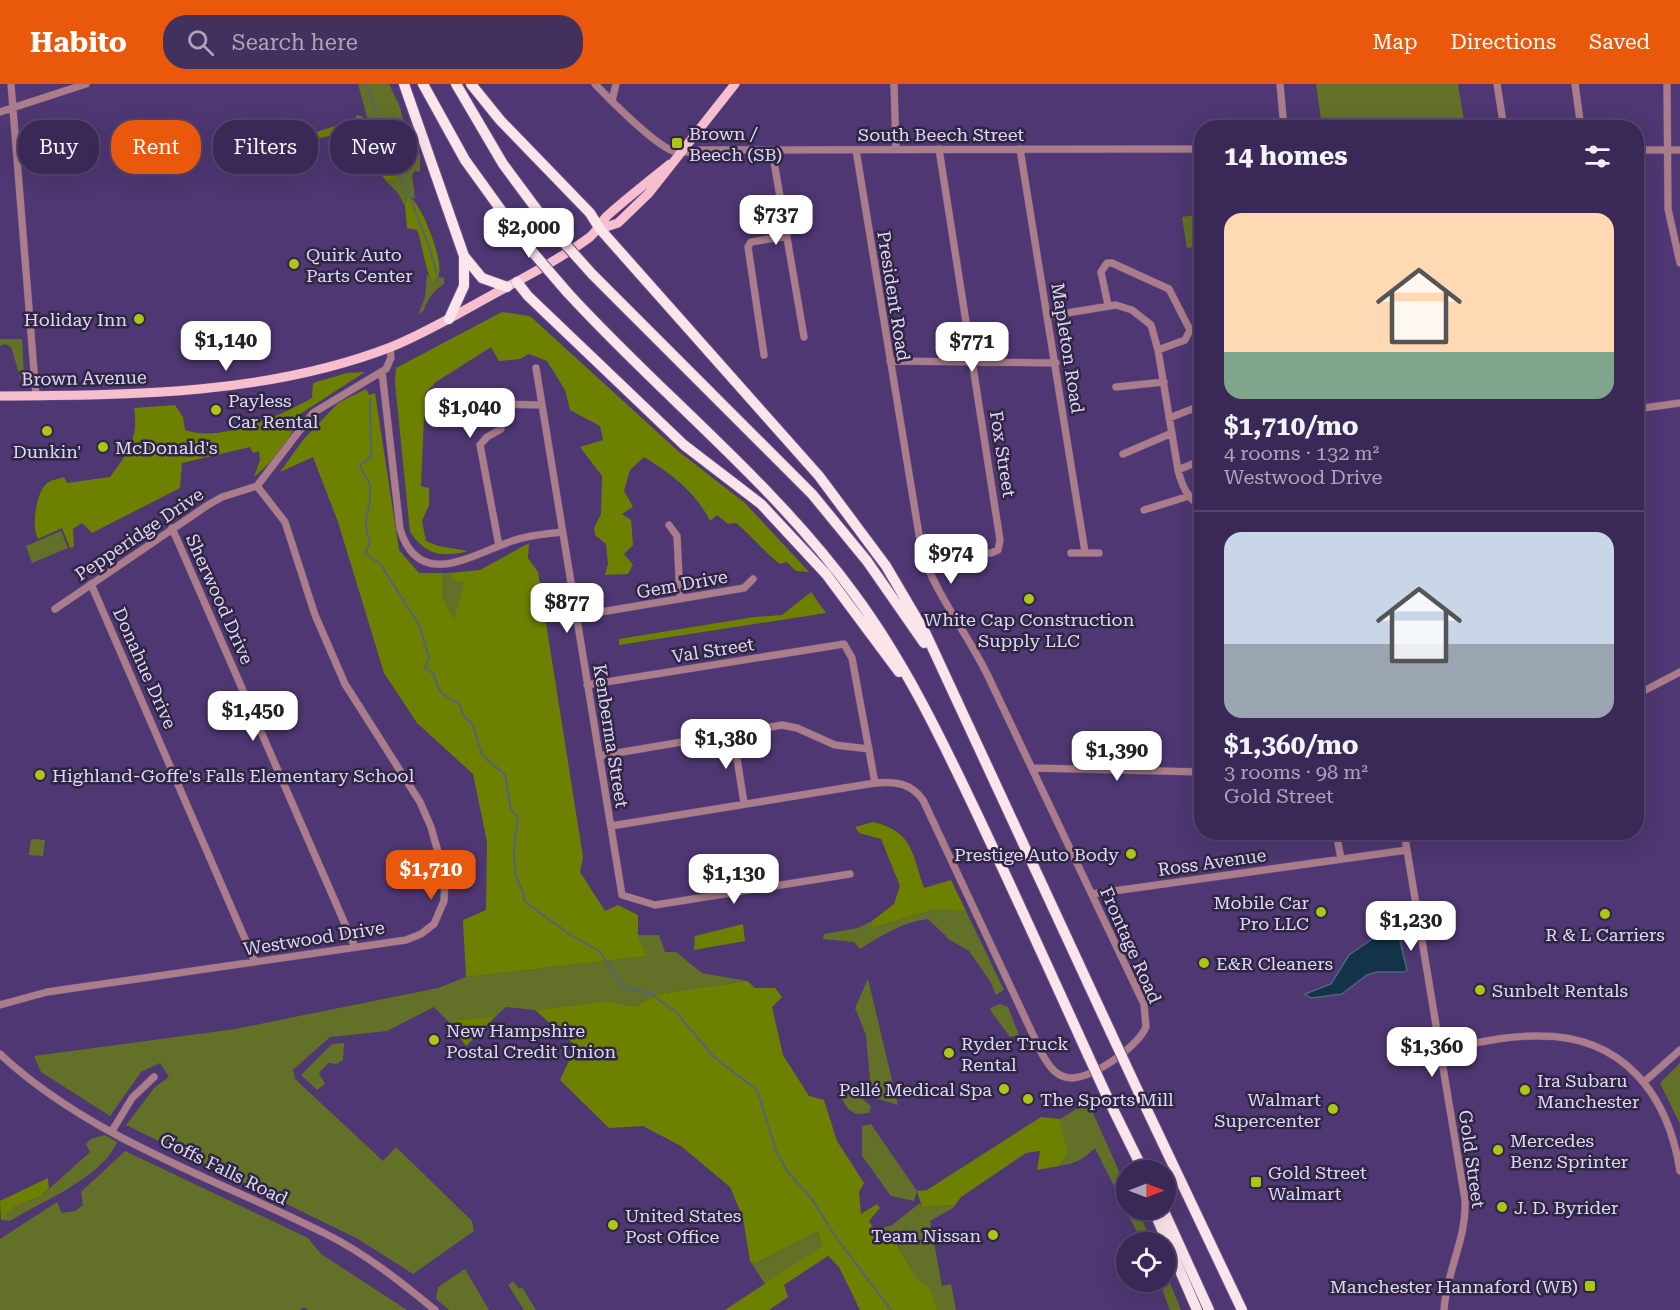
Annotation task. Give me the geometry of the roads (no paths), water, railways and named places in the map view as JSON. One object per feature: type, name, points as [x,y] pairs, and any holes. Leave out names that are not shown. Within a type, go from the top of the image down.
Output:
[{"type":"highway","points":[[404,84],[464,256],[464,286],[449,319]]},
{"type":"highway","points":[[423,84],[465,160],[524,242],[603,332],[750,475],[802,530],[870,615],[905,670],[956,770],[1138,1160]]},
{"type":"highway","points":[[456,84],[503,164],[549,226],[592,274],[818,502],[867,561],[942,670]]},
{"type":"highway","points":[[471,84],[500,120],[590,213],[600,229],[819,476],[886,566],[926,634],[1242,1310]]},
{"type":"highway","points":[[464,256],[482,278],[507,287]]},
{"type":"highway","points":[[518,282],[528,296],[663,427],[766,509],[826,574],[916,695]]},
{"type":"highway","points":[[1120,1124],[1133,1160]]},
{"type":"highway","points":[[1158,1220],[1197,1310]]},
{"type":"highway","points":[[1168,1220],[1209,1310]]},
{"type":"highway","points":[[1217,1256],[1248,1310]]},
{"type":"main road","name":"Brown Avenue","points":[[0,396],[145,394],[229,386],[327,367],[390,347],[518,282],[600,229],[618,223],[640,203],[735,84]]},
{"type":"street","points":[[11,84],[36,396]]},
{"type":"street","points":[[0,112],[86,84]]},
{"type":"street","points":[[595,84],[653,137],[672,151],[680,152]]},
{"type":"street","points":[[612,101],[616,84]]},
{"type":"street","points":[[894,84],[896,150]]},
{"type":"street","points":[[1280,84],[1283,120]]},
{"type":"street","points":[[1497,84],[1503,120]]},
{"type":"street","points":[[1575,84],[1580,120]]},
{"type":"street","points":[[1668,84],[1668,209],[1680,263]]},
{"type":"street","name":"Fox Street","points":[[922,553],[982,554],[998,550],[1000,532],[939,149]]},
{"type":"street","name":"Mapleton Road","points":[[1020,149],[1085,552]]},
{"type":"street","name":"South Beech Street","points":[[680,152],[701,150],[1194,149]]},
{"type":"street","points":[[772,150],[804,337]]},
{"type":"street","name":"President Road","points":[[856,150],[922,553]]},
{"type":"street","points":[[1644,150],[1680,150]]},
{"type":"street","points":[[765,355],[748,247],[751,242],[787,236]]},
{"type":"street","points":[[1108,306],[1101,272],[1107,263],[1112,263],[1169,289],[1190,330],[1185,340],[1158,350]]},
{"type":"street","points":[[1048,316],[1108,306],[1124,307],[1145,320],[1155,333],[1178,470],[1189,496],[1194,500]]},
{"type":"street","points":[[257,486],[314,413],[382,372],[391,358],[390,347]]},
{"type":"street","points":[[890,361],[1056,363]]},
{"type":"street","name":"Kenberma Street","points":[[536,368],[622,895],[655,905],[850,874]]},
{"type":"street","points":[[382,372],[398,519],[406,544],[422,559],[443,565],[459,563],[529,536],[562,532]]},
{"type":"street","points":[[1116,387],[1164,382]]},
{"type":"street","points":[[1644,408],[1680,403]]},
{"type":"street","points":[[499,546],[480,445],[487,437],[501,429],[495,404],[542,405]]},
{"type":"street","points":[[1169,418],[1194,408]]},
{"type":"street","points":[[1123,454],[1172,434]]},
{"type":"street","points":[[1178,470],[1194,463]]},
{"type":"street","name":"Pepperidge Drive","points":[[55,609],[172,528],[222,497],[257,486]]},
{"type":"street","name":"Westwood Drive","points":[[0,1005],[47,992],[406,940],[428,929],[441,909],[445,893],[445,877],[425,812],[345,684],[315,615],[285,522],[257,486]]},
{"type":"street","points":[[1144,510],[1189,496]]},
{"type":"street","points":[[669,525],[677,536],[680,599]]},
{"type":"street","name":"Sherwood Drive","points":[[172,528],[355,946]]},
{"type":"street","name":"Frontage Road","points":[[611,826],[875,783],[904,784],[916,791],[923,800],[1042,1054],[1055,1072],[1069,1078],[1086,1076],[1117,1058],[1141,1038],[1146,1028],[1144,1004],[978,655],[940,591],[922,553]]},
{"type":"street","points":[[1071,553],[1099,553]]},
{"type":"street","name":"Gem Drive","points":[[576,616],[744,588],[753,579]]},
{"type":"street","name":"Donahue Drive","points":[[91,584],[255,962]]},
{"type":"street","name":"Val Street","points":[[587,685],[844,644],[852,658],[869,748]]},
{"type":"street","points":[[1644,691],[1680,672]]},
{"type":"street","points":[[599,756],[773,726],[790,726],[835,745],[869,748],[875,783]]},
{"type":"street","points":[[733,733],[744,803]]},
{"type":"street","points":[[1033,768],[1194,772]]},
{"type":"street","points":[[1337,840],[1341,859]]},
{"type":"street","name":"Gold Street","points":[[1405,840],[1466,1210],[1462,1239],[1448,1282],[1444,1310]]},
{"type":"street","name":"Ross Avenue","points":[[1092,894],[1407,850]]},
{"type":"street","points":[[1440,1050],[1511,1037],[1539,1036],[1565,1038],[1599,1048],[1618,1059],[1644,1082],[1668,1121],[1680,1171]]},
{"type":"street","points":[[1644,1082],[1680,1050]]},
{"type":"street","name":"Goffs Falls Road","points":[[0,1054],[52,1096],[112,1131],[327,1235],[400,1281],[435,1310]]},
{"type":"street","points":[[112,1131],[132,1098],[154,1077]]},
{"type":"water","points":[[1391,926],[1397,928],[1407,970],[1405,972],[1377,972],[1367,975],[1342,994],[1311,998],[1305,994],[1331,984],[1349,955]]},
{"type":"waterway","points":[[366,84],[428,244],[439,281]]},
{"type":"waterway","points":[[370,399],[371,457],[360,465],[370,486],[370,501],[366,519],[370,543],[365,553],[381,565],[419,625],[429,657],[425,668],[434,674],[442,693],[459,703],[463,715],[473,725],[482,755],[505,775],[511,809],[518,818],[514,861],[524,901],[569,934],[599,951],[624,988],[649,993],[676,1012],[714,1057],[757,1090],[776,1150],[787,1171],[812,1199],[833,1233],[891,1310]]},
{"type":"place","name":"Brown / Beech (SB)","points":[[677,143]]},
{"type":"place","name":"Quirk Auto Parts Center","points":[[294,264]]},
{"type":"place","name":"Holiday Inn","points":[[139,319]]},
{"type":"place","name":"Payless Car Rental","points":[[216,410]]},
{"type":"place","name":"Dunkin'","points":[[47,431]]},
{"type":"place","name":"McDonald's","points":[[103,447]]},
{"type":"place","name":"White Cap Construction Supply LLC","points":[[1029,599]]},
{"type":"place","name":"Highland-Goffe's Falls Elementary School","points":[[40,775]]},
{"type":"place","name":"Prestige Auto Body","points":[[1131,854]]},
{"type":"place","name":"Mobile Car Pro LLC","points":[[1321,912]]},
{"type":"place","name":"R & L Carriers","points":[[1605,914]]},
{"type":"place","name":"E&R Cleaners","points":[[1204,963]]},
{"type":"place","name":"Sunbelt Rentals","points":[[1480,990]]},
{"type":"place","name":"New Hampshire Postal Credit Union","points":[[434,1040]]},
{"type":"place","name":"Ryder Truck Rental","points":[[949,1053]]},
{"type":"place","name":"Pellé Medical Spa","points":[[1004,1089]]},
{"type":"place","name":"Ira Subaru Manchester","points":[[1525,1090]]},
{"type":"place","name":"The Sports Mill","points":[[1028,1099]]},
{"type":"place","name":"Walmart Supercenter","points":[[1333,1109]]},
{"type":"place","name":"Mercedes Benz Sprinter","points":[[1498,1150]]},
{"type":"place","name":"Gold Street Walmart","points":[[1256,1182]]},
{"type":"place","name":"J. D. Byrider","points":[[1502,1207]]},
{"type":"place","name":"United States Post Office","points":[[613,1225]]},
{"type":"place","name":"Team Nissan","points":[[993,1235]]},
{"type":"place","name":"Manchester Hannaford (WB)","points":[[1590,1286]]}]
